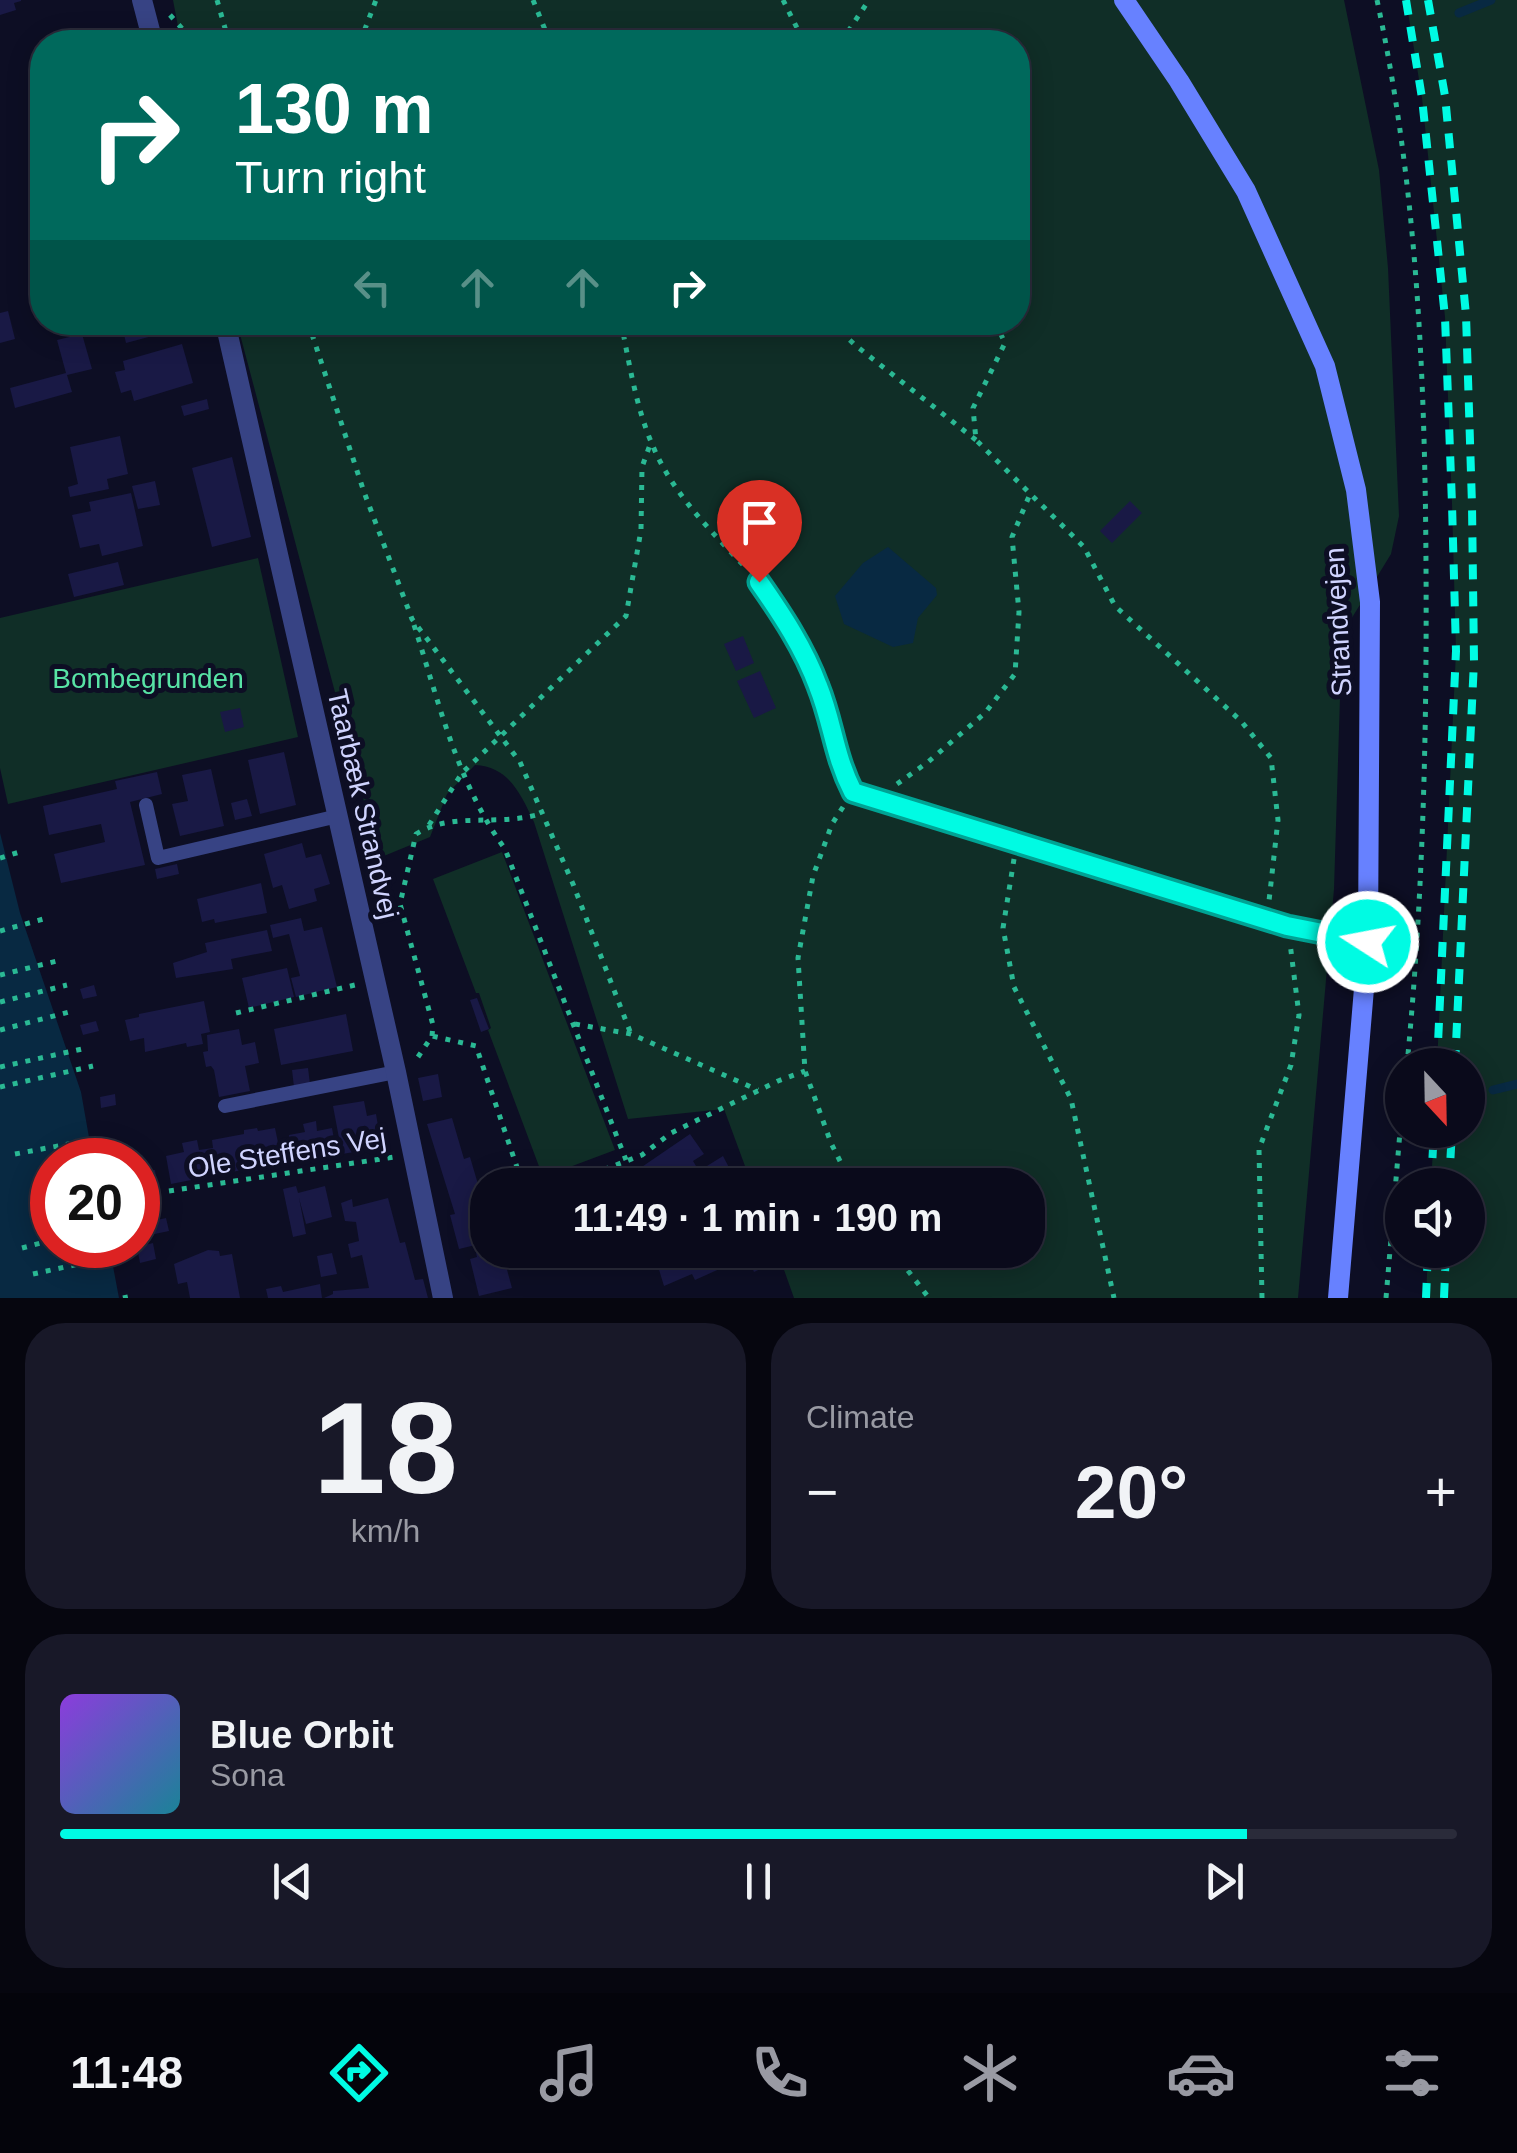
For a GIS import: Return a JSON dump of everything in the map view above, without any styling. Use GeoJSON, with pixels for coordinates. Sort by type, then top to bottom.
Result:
{"type":"FeatureCollection","features":[{"type":"Feature","properties":{"kind":"main road","name":"Strandvejen"},"geometry":{"type":"LineString","coordinates":[[1124,0],[1246,191],[1325,366],[1356,490],[1370,602],[1368,942],[1338,1298]]}},
{"type":"Feature","properties":{"kind":"street"},"geometry":{"type":"LineString","coordinates":[[142,0],[151,30]]}},
{"type":"Feature","properties":{"kind":"street","name":"Taarbæk Strandvej"},"geometry":{"type":"LineString","coordinates":[[227,335],[396,1072],[442,1298]]}},
{"type":"Feature","properties":{"kind":"lane"},"geometry":{"type":"LineString","coordinates":[[759,582],[791,629],[818,686],[838,762],[853,792],[1287,926],[1368,942]]}},
{"type":"Feature","properties":{"kind":"lane"},"geometry":{"type":"LineString","coordinates":[[146,805],[158,858],[338,816]]}},
{"type":"Feature","properties":{"kind":"lane"},"geometry":{"type":"LineString","coordinates":[[225,1106],[396,1072]]}},
{"type":"Feature","properties":{"kind":"path"},"geometry":{"type":"LineString","coordinates":[[217,0],[226,30]]}},
{"type":"Feature","properties":{"kind":"path"},"geometry":{"type":"LineString","coordinates":[[365,30],[376,0]]}},
{"type":"Feature","properties":{"kind":"path"},"geometry":{"type":"LineString","coordinates":[[533,0],[545,30]]}},
{"type":"Feature","properties":{"kind":"path"},"geometry":{"type":"LineString","coordinates":[[783,0],[798,30]]}},
{"type":"Feature","properties":{"kind":"path"},"geometry":{"type":"LineString","coordinates":[[849,30],[870,0]]}},
{"type":"Feature","properties":{"kind":"path"},"geometry":{"type":"LineString","coordinates":[[1378,0],[1399,120],[1416,262],[1425,440],[1426,709],[1409,1048]]}},
{"type":"Feature","properties":{"kind":"path"},"geometry":{"type":"LineString","coordinates":[[312,335],[462,773],[486,822],[505,849],[626,1160]]}},
{"type":"Feature","properties":{"kind":"path"},"geometry":{"type":"LineString","coordinates":[[623,335],[651,442],[672,482],[759,582]]}},
{"type":"Feature","properties":{"kind":"path"},"geometry":{"type":"LineString","coordinates":[[844,335],[976,440],[1084,547],[1116,606],[1241,720],[1271,758],[1278,820],[1267,919]]}},
{"type":"Feature","properties":{"kind":"path"},"geometry":{"type":"LineString","coordinates":[[976,440],[972,408],[1004,343],[1001,335]]}},
{"type":"Feature","properties":{"kind":"path"},"geometry":{"type":"LineString","coordinates":[[430,826],[462,773],[626,616],[641,530],[642,467],[651,442]]}},
{"type":"Feature","properties":{"kind":"path"},"geometry":{"type":"LineString","coordinates":[[878,799],[985,713],[1015,674],[1020,612],[1012,537],[1030,494]]}},
{"type":"Feature","properties":{"kind":"path"},"geometry":{"type":"LineString","coordinates":[[412,619],[520,762],[631,1034]]}},
{"type":"Feature","properties":{"kind":"path"},"geometry":{"type":"LineString","coordinates":[[844,1168],[805,1072],[798,958],[813,876],[832,824],[853,792]]}},
{"type":"Feature","properties":{"kind":"path"},"geometry":{"type":"LineString","coordinates":[[415,1062],[432,1036],[433,1024],[400,904],[416,834],[451,820],[519,820],[541,814]]}},
{"type":"Feature","properties":{"kind":"path"},"geometry":{"type":"LineString","coordinates":[[1016,842],[1003,928],[1014,987],[1071,1099],[1114,1298]]}},
{"type":"Feature","properties":{"kind":"path"},"geometry":{"type":"LineString","coordinates":[[0,858],[23,851]]}},
{"type":"Feature","properties":{"kind":"path"},"geometry":{"type":"LineString","coordinates":[[0,931],[47,918]]}},
{"type":"Feature","properties":{"kind":"path"},"geometry":{"type":"LineString","coordinates":[[1262,1298],[1259,1150],[1291,1066],[1299,1015],[1287,926]]}},
{"type":"Feature","properties":{"kind":"path"},"geometry":{"type":"LineString","coordinates":[[0,975],[61,960]]}},
{"type":"Feature","properties":{"kind":"path"},"geometry":{"type":"LineString","coordinates":[[236,1013],[374,981]]}},
{"type":"Feature","properties":{"kind":"path"},"geometry":{"type":"LineString","coordinates":[[0,1002],[67,985]]}},
{"type":"Feature","properties":{"kind":"path"},"geometry":{"type":"LineString","coordinates":[[0,1030],[73,1010]]}},
{"type":"Feature","properties":{"kind":"path"},"geometry":{"type":"LineString","coordinates":[[575,1024],[631,1034],[758,1090]]}},
{"type":"Feature","properties":{"kind":"path"},"geometry":{"type":"LineString","coordinates":[[432,1036],[476,1046],[517,1168]]}},
{"type":"Feature","properties":{"kind":"path"},"geometry":{"type":"LineString","coordinates":[[0,1067],[82,1049]]}},
{"type":"Feature","properties":{"kind":"path"},"geometry":{"type":"LineString","coordinates":[[0,1087],[93,1066]]}},
{"type":"Feature","properties":{"kind":"path"},"geometry":{"type":"LineString","coordinates":[[606,1168],[642,1154],[671,1133],[758,1090],[805,1072]]}},
{"type":"Feature","properties":{"kind":"path"},"geometry":{"type":"LineString","coordinates":[[1386,1298],[1399,1148]]}},
{"type":"Feature","properties":{"kind":"path"},"geometry":{"type":"LineString","coordinates":[[15,1154],[30,1151]]}},
{"type":"Feature","properties":{"kind":"path","name":"Ole Steffens Vej"},"geometry":{"type":"LineString","coordinates":[[169,1191],[412,1154]]}},
{"type":"Feature","properties":{"kind":"path"},"geometry":{"type":"LineString","coordinates":[[22,1248],[30,1246]]}},
{"type":"Feature","properties":{"kind":"path"},"geometry":{"type":"LineString","coordinates":[[32,1274],[60,1268]]}},
{"type":"Feature","properties":{"kind":"path"},"geometry":{"type":"LineString","coordinates":[[906,1268],[929,1298]]}},
{"type":"Feature","properties":{"kind":"path"},"geometry":{"type":"LineString","coordinates":[[123,1298],[132,1296]]}},
{"type":"Feature","properties":{"kind":"green space"},"geometry":{"type":"Polygon","coordinates":[[[173,0],[1344,0],[1379,170],[1388,268],[1399,516],[1391,554],[1342,634],[1334,889],[1298,1298],[794,1298],[783,1268],[1045,1268],[1045,1168],[746,1168],[724,1109],[628,1119],[534,822],[512,783],[497,771],[475,765],[447,794],[430,837],[379,858],[240,335],[1030,335],[1030,30],[179,30],[173,0]]]}},
{"type":"Feature","properties":{"kind":"green space"},"geometry":{"type":"Polygon","coordinates":[[[1406,0],[1517,0],[1517,1298],[1426,1298],[1427,1268],[1485,1268],[1485,1168],[1432,1168],[1433,1148],[1485,1148],[1485,1048],[1438,1048],[1456,651],[1445,317],[1422,98],[1406,0]]]}},
{"type":"Feature","properties":{"kind":"green space","name":"Bombegrunden"},"geometry":{"type":"Polygon","coordinates":[[[258,558],[298,737],[8,804],[0,768],[0,618],[258,558]]]}},
{"type":"Feature","properties":{"kind":"green space"},"geometry":{"type":"Polygon","coordinates":[[[502,852],[615,1150],[567,1168],[540,1168],[488,1030],[491,1028],[479,993],[433,879],[502,852]]]}},
{"type":"Feature","properties":{"kind":"water"},"geometry":{"type":"Polygon","coordinates":[[[888,547],[936,588],[937,595],[918,618],[913,643],[893,647],[844,624],[835,596],[863,563],[888,547]]]}},
{"type":"Feature","properties":{"kind":"water"},"geometry":{"type":"Polygon","coordinates":[[[0,833],[20,913],[81,1092],[89,1138],[30,1138],[30,1268],[113,1268],[119,1298],[0,1298],[0,833]]]}},
{"type":"Feature","properties":{"kind":"building"},"geometry":{"type":"Polygon","coordinates":[[[0,0],[21,1],[14,3],[16,10],[0,15],[0,0]]]}},
{"type":"Feature","properties":{"kind":"building"},"geometry":{"type":"Polygon","coordinates":[[[8,311],[15,339],[0,343],[0,313],[8,311]]]}},
{"type":"Feature","properties":{"kind":"building"},"geometry":{"type":"Polygon","coordinates":[[[82,335],[92,369],[67,375],[72,392],[15,408],[10,388],[66,373],[57,340],[82,335]]]}},
{"type":"Feature","properties":{"kind":"building"},"geometry":{"type":"Polygon","coordinates":[[[124,335],[156,335],[126,343],[124,335]]]}},
{"type":"Feature","properties":{"kind":"building"},"geometry":{"type":"Polygon","coordinates":[[[182,344],[193,383],[134,401],[131,390],[121,393],[115,372],[125,370],[123,361],[182,344]]]}},
{"type":"Feature","properties":{"kind":"building"},"geometry":{"type":"Polygon","coordinates":[[[207,399],[209,409],[184,416],[181,406],[207,399]]]}},
{"type":"Feature","properties":{"kind":"building"},"geometry":{"type":"Polygon","coordinates":[[[120,436],[128,474],[107,479],[109,489],[70,497],[68,487],[78,484],[70,447],[120,436]]]}},
{"type":"Feature","properties":{"kind":"building"},"geometry":{"type":"Polygon","coordinates":[[[232,457],[251,537],[212,547],[192,468],[232,457]]]}},
{"type":"Feature","properties":{"kind":"building"},"geometry":{"type":"Polygon","coordinates":[[[155,481],[160,505],[138,509],[132,486],[155,481]]]}},
{"type":"Feature","properties":{"kind":"building"},"geometry":{"type":"Polygon","coordinates":[[[131,493],[143,546],[102,556],[99,544],[80,548],[72,515],[91,511],[89,502],[131,493]]]}},
{"type":"Feature","properties":{"kind":"building"},"geometry":{"type":"Polygon","coordinates":[[[1130,501],[1142,513],[1112,543],[1100,531],[1130,501]]]}},
{"type":"Feature","properties":{"kind":"building"},"geometry":{"type":"Polygon","coordinates":[[[118,562],[124,585],[74,597],[68,574],[118,562]]]}},
{"type":"Feature","properties":{"kind":"building"},"geometry":{"type":"Polygon","coordinates":[[[743,636],[754,663],[736,671],[724,644],[743,636]]]}},
{"type":"Feature","properties":{"kind":"building"},"geometry":{"type":"Polygon","coordinates":[[[760,671],[776,708],[754,718],[737,681],[760,671]]]}},
{"type":"Feature","properties":{"kind":"building"},"geometry":{"type":"Polygon","coordinates":[[[240,708],[244,727],[225,732],[220,712],[240,708]]]}},
{"type":"Feature","properties":{"kind":"building"},"geometry":{"type":"Polygon","coordinates":[[[284,752],[296,805],[260,814],[248,760],[284,752]]]}},
{"type":"Feature","properties":{"kind":"building"},"geometry":{"type":"Polygon","coordinates":[[[211,769],[224,826],[180,836],[172,804],[188,801],[182,775],[211,769]]]}},
{"type":"Feature","properties":{"kind":"building"},"geometry":{"type":"Polygon","coordinates":[[[157,772],[162,794],[130,802],[145,865],[61,883],[54,854],[105,842],[101,824],[49,835],[43,806],[117,789],[115,781],[157,772]]]}},
{"type":"Feature","properties":{"kind":"building"},"geometry":{"type":"Polygon","coordinates":[[[247,799],[252,816],[235,820],[231,803],[247,799]]]}},
{"type":"Feature","properties":{"kind":"building"},"geometry":{"type":"Polygon","coordinates":[[[302,843],[306,858],[321,854],[330,884],[314,889],[317,901],[289,909],[282,885],[273,888],[264,854],[302,843]]]}},
{"type":"Feature","properties":{"kind":"building"},"geometry":{"type":"Polygon","coordinates":[[[177,864],[179,874],[157,879],[155,869],[177,864]]]}},
{"type":"Feature","properties":{"kind":"building"},"geometry":{"type":"Polygon","coordinates":[[[261,883],[267,913],[202,922],[197,899],[261,883]]]}},
{"type":"Feature","properties":{"kind":"building"},"geometry":{"type":"Polygon","coordinates":[[[301,918],[304,931],[322,927],[337,987],[296,997],[291,978],[300,976],[289,934],[273,938],[270,925],[301,918]]]}},
{"type":"Feature","properties":{"kind":"building"},"geometry":{"type":"Polygon","coordinates":[[[267,930],[272,951],[231,959],[233,969],[176,978],[173,963],[207,952],[205,943],[267,930]]]}},
{"type":"Feature","properties":{"kind":"building"},"geometry":{"type":"Polygon","coordinates":[[[287,968],[294,997],[249,1008],[242,978],[287,968]]]}},
{"type":"Feature","properties":{"kind":"building"},"geometry":{"type":"Polygon","coordinates":[[[94,985],[97,996],[83,999],[80,989],[94,985]]]}},
{"type":"Feature","properties":{"kind":"building"},"geometry":{"type":"Polygon","coordinates":[[[477,998],[489,1029],[481,1032],[470,1000],[477,998]]]}},
{"type":"Feature","properties":{"kind":"building"},"geometry":{"type":"Polygon","coordinates":[[[204,1001],[210,1032],[201,1034],[203,1044],[187,1047],[186,1043],[145,1052],[144,1038],[130,1041],[125,1020],[204,1001]]]}},
{"type":"Feature","properties":{"kind":"building"},"geometry":{"type":"Polygon","coordinates":[[[346,1014],[353,1051],[281,1065],[274,1029],[346,1014]]]}},
{"type":"Feature","properties":{"kind":"building"},"geometry":{"type":"Polygon","coordinates":[[[96,1021],[99,1031],[83,1035],[80,1025],[96,1021]]]}},
{"type":"Feature","properties":{"kind":"building"},"geometry":{"type":"Polygon","coordinates":[[[239,1029],[242,1045],[255,1042],[259,1063],[245,1066],[250,1091],[219,1097],[214,1070],[206,1067],[203,1052],[208,1051],[207,1035],[239,1029]]]}},
{"type":"Feature","properties":{"kind":"building"},"geometry":{"type":"Polygon","coordinates":[[[308,1068],[310,1084],[294,1087],[292,1070],[308,1068]]]}},
{"type":"Feature","properties":{"kind":"building"},"geometry":{"type":"Polygon","coordinates":[[[438,1074],[442,1097],[423,1101],[418,1078],[438,1074]]]}},
{"type":"Feature","properties":{"kind":"building"},"geometry":{"type":"Polygon","coordinates":[[[115,1094],[116,1105],[101,1108],[100,1097],[115,1094]]]}},
{"type":"Feature","properties":{"kind":"building"},"geometry":{"type":"Polygon","coordinates":[[[364,1101],[367,1116],[376,1114],[379,1132],[370,1133],[373,1149],[342,1154],[333,1106],[364,1101]]]}},
{"type":"Feature","properties":{"kind":"building"},"geometry":{"type":"Polygon","coordinates":[[[452,1118],[464,1159],[470,1157],[473,1168],[470,1168],[470,1246],[459,1249],[450,1215],[455,1214],[427,1124],[452,1118]]]}},
{"type":"Feature","properties":{"kind":"building"},"geometry":{"type":"Polygon","coordinates":[[[316,1121],[317,1131],[332,1128],[337,1156],[294,1164],[289,1135],[305,1132],[303,1124],[316,1121]]]}},
{"type":"Feature","properties":{"kind":"building"},"geometry":{"type":"Polygon","coordinates":[[[257,1128],[275,1128],[282,1162],[171,1184],[166,1156],[184,1152],[182,1143],[197,1140],[199,1150],[213,1148],[212,1140],[257,1128]]]}},
{"type":"Feature","properties":{"kind":"building"},"geometry":{"type":"Polygon","coordinates":[[[690,1134],[704,1154],[693,1161],[697,1168],[640,1168],[690,1134]]]}},
{"type":"Feature","properties":{"kind":"building"},"geometry":{"type":"Polygon","coordinates":[[[723,1156],[729,1168],[704,1168],[723,1156]]]}},
{"type":"Feature","properties":{"kind":"building"},"geometry":{"type":"Polygon","coordinates":[[[296,1186],[298,1193],[325,1186],[332,1217],[306,1224],[299,1198],[306,1234],[293,1237],[283,1189],[296,1186]]]}},
{"type":"Feature","properties":{"kind":"building"},"geometry":{"type":"Polygon","coordinates":[[[388,1198],[400,1243],[405,1242],[415,1280],[423,1279],[428,1298],[324,1298],[333,1291],[369,1288],[362,1255],[351,1258],[348,1244],[359,1241],[356,1222],[345,1221],[341,1203],[352,1199],[353,1207],[388,1198]]]}},
{"type":"Feature","properties":{"kind":"building"},"geometry":{"type":"Polygon","coordinates":[[[166,1218],[169,1231],[160,1233],[160,1219],[166,1218]]]}},
{"type":"Feature","properties":{"kind":"building"},"geometry":{"type":"Polygon","coordinates":[[[208,1250],[219,1251],[220,1256],[232,1254],[240,1298],[190,1298],[187,1282],[178,1284],[174,1264],[208,1250]]]}},
{"type":"Feature","properties":{"kind":"building"},"geometry":{"type":"Polygon","coordinates":[[[332,1253],[337,1274],[321,1277],[317,1256],[332,1253]]]}},
{"type":"Feature","properties":{"kind":"building"},"geometry":{"type":"Polygon","coordinates":[[[472,1268],[507,1268],[512,1288],[479,1296],[472,1268]]]}},
{"type":"Feature","properties":{"kind":"building"},"geometry":{"type":"Polygon","coordinates":[[[658,1268],[722,1268],[695,1280],[692,1274],[664,1286],[658,1268]]]}},
{"type":"Feature","properties":{"kind":"building"},"geometry":{"type":"Polygon","coordinates":[[[320,1284],[322,1298],[268,1298],[266,1289],[281,1286],[283,1292],[320,1284]]]}},
{"type":"Feature","properties":{"kind":"waterway"},"geometry":{"type":"LineString","coordinates":[[1459,13],[1491,0]]}},
{"type":"Feature","properties":{"kind":"waterway"},"geometry":{"type":"LineString","coordinates":[[1493,1090],[1517,1084]]}},
{"type":"Feature","properties":{"kind":"railway"},"geometry":{"type":"LineString","coordinates":[[1406,0],[1422,98],[1445,317],[1452,504],[1456,651],[1438,1048]]}},
{"type":"Feature","properties":{"kind":"railway"},"geometry":{"type":"LineString","coordinates":[[1428,0],[1445,96],[1466,315],[1472,505],[1474,661],[1456,1048]]}},
{"type":"Feature","properties":{"kind":"railway"},"geometry":{"type":"LineString","coordinates":[[1432,1168],[1433,1148]]}},
{"type":"Feature","properties":{"kind":"railway"},"geometry":{"type":"LineString","coordinates":[[1450,1168],[1451,1148]]}},
{"type":"Feature","properties":{"kind":"railway"},"geometry":{"type":"LineString","coordinates":[[1426,1298],[1427,1268]]}},
{"type":"Feature","properties":{"kind":"railway"},"geometry":{"type":"LineString","coordinates":[[1444,1298],[1445,1268]]}},
{"type":"Feature","properties":{"kind":"route"},"geometry":{"type":"LineString","coordinates":[[759,582],[791,629],[818,686],[838,762],[853,792],[1287,926],[1368,942]]}}]}
